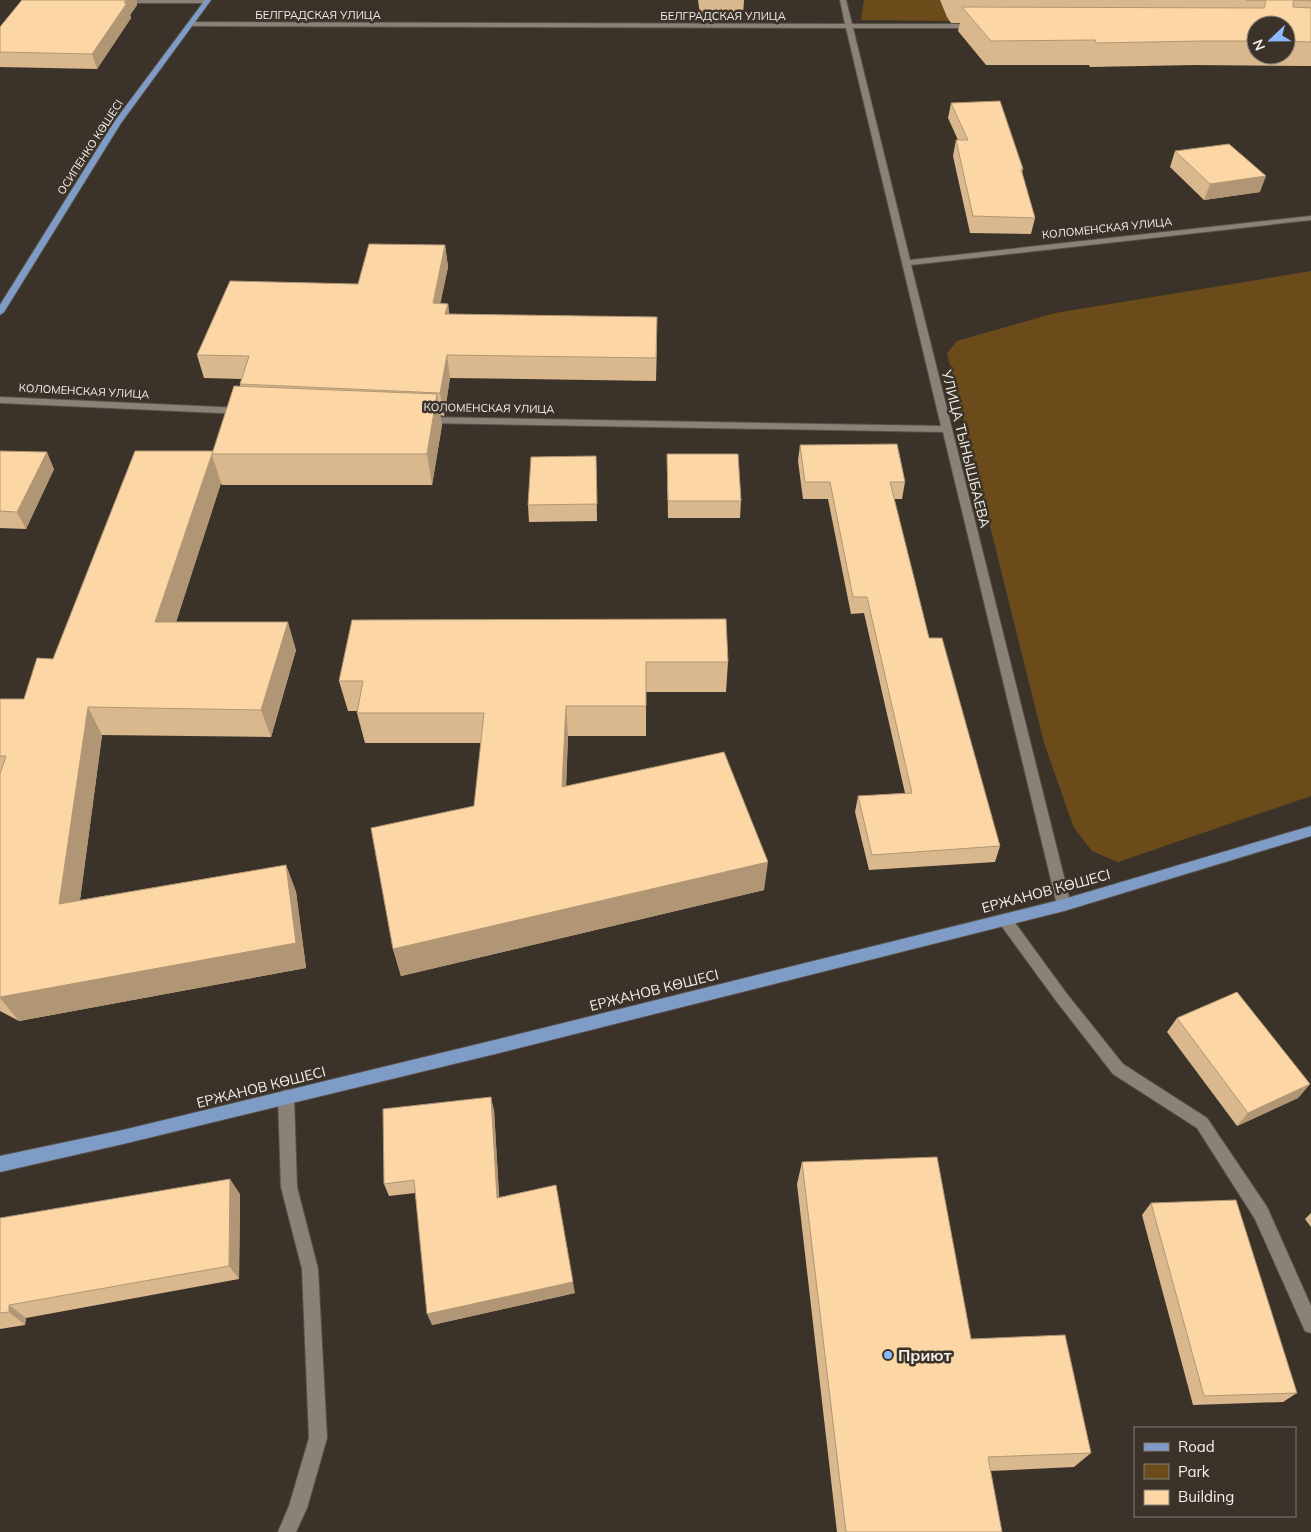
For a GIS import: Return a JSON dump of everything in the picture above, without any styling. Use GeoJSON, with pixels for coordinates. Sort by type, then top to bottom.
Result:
{"type":"FeatureCollection","features":[{"type":"Feature","properties":{"kind":"main road","name":"ОСИПЕНКО КӨШЕСІ"},"geometry":{"type":"LineString","coordinates":[[0,312],[118,122],[208,1]]}},
{"type":"Feature","properties":{"kind":"main road","name":"ЕРЖАНОВ КӨШЕСІ"},"geometry":{"type":"LineString","coordinates":[[0,1164],[286,1097],[1005,920],[1064,905],[1311,831]]}},
{"type":"Feature","properties":{"kind":"street","name":"УЛИЦА ТЫНЫШБАЕВА"},"geometry":{"type":"LineString","coordinates":[[844,0],[906,263],[1064,905]]}},
{"type":"Feature","properties":{"kind":"street"},"geometry":{"type":"LineString","coordinates":[[109,1],[208,1]]}},
{"type":"Feature","properties":{"kind":"street","name":"БЕЛГРАДСКАЯ УЛИЦА"},"geometry":{"type":"LineString","coordinates":[[191,24],[266,26],[980,26]]}},
{"type":"Feature","properties":{"kind":"street","name":"КОЛОМЕНСКАЯ УЛИЦА"},"geometry":{"type":"LineString","coordinates":[[906,263],[1311,218]]}},
{"type":"Feature","properties":{"kind":"street","name":"КОЛОМЕНСКАЯ УЛИЦА"},"geometry":{"type":"LineString","coordinates":[[0,400],[256,412]]}},
{"type":"Feature","properties":{"kind":"street","name":"КОЛОМЕНСКАЯ УЛИЦА"},"geometry":{"type":"LineString","coordinates":[[411,419],[947,430]]}},
{"type":"Feature","properties":{"kind":"street"},"geometry":{"type":"LineString","coordinates":[[1005,920],[1062,998],[1118,1069],[1202,1123],[1261,1213],[1311,1325]]}},
{"type":"Feature","properties":{"kind":"street"},"geometry":{"type":"LineString","coordinates":[[286,1097],[288,1187],[310,1269],[318,1438],[298,1508],[287,1532]]}},
{"type":"Feature","properties":{"kind":"green space"},"geometry":{"type":"Polygon","coordinates":[[[864,0],[1311,0],[1311,25],[1296,25],[1296,15],[1246,15],[1246,24],[861,20],[864,0]]]}},
{"type":"Feature","properties":{"kind":"green space"},"geometry":{"type":"Polygon","coordinates":[[[1311,271],[1311,796],[1118,862],[1092,851],[1074,828],[1044,743],[947,353],[957,341],[1055,313],[1311,271]]]}},
{"type":"Feature","properties":{"kind":"building"},"geometry":{"type":"Polygon","coordinates":[[[22,0],[126,0],[124,3],[127,3],[92,54],[0,52],[0,27],[22,0]]]}},
{"type":"Feature","properties":{"kind":"building"},"geometry":{"type":"Polygon","coordinates":[[[1264,0],[1294,0],[1293,7],[1311,8],[1311,42],[1296,41],[1296,15],[1246,15],[1246,41],[1096,43],[1095,40],[991,41],[962,7],[1264,8],[1266,2],[1264,0]]]}},
{"type":"Feature","properties":{"kind":"building"},"geometry":{"type":"Polygon","coordinates":[[[1000,101],[1023,169],[1021,169],[1035,218],[973,216],[956,140],[968,140],[951,103],[1000,101]]]}},
{"type":"Feature","properties":{"kind":"building"},"geometry":{"type":"Polygon","coordinates":[[[1229,144],[1266,176],[1210,184],[1175,151],[1229,144]]]}},
{"type":"Feature","properties":{"kind":"building"},"geometry":{"type":"Polygon","coordinates":[[[369,244],[445,245],[433,303],[448,304],[445,314],[657,317],[656,358],[447,355],[440,393],[240,384],[249,356],[197,355],[230,281],[358,284],[369,244]]]}},
{"type":"Feature","properties":{"kind":"building"},"geometry":{"type":"Polygon","coordinates":[[[234,386],[437,394],[427,454],[212,454],[234,386]]]}},
{"type":"Feature","properties":{"kind":"building"},"geometry":{"type":"Polygon","coordinates":[[[897,444],[905,482],[890,482],[929,638],[942,638],[1000,846],[872,855],[858,796],[912,793],[867,597],[853,597],[830,482],[805,482],[800,445],[897,444]]]}},
{"type":"Feature","properties":{"kind":"building"},"geometry":{"type":"Polygon","coordinates":[[[0,451],[47,452],[17,512],[0,511],[0,451]]]}},
{"type":"Feature","properties":{"kind":"building"},"geometry":{"type":"Polygon","coordinates":[[[135,451],[213,451],[155,622],[288,622],[261,710],[88,707],[59,904],[286,865],[296,943],[0,997],[0,774],[6,756],[0,756],[0,699],[24,699],[37,658],[53,659],[135,451]]]}},
{"type":"Feature","properties":{"kind":"building"},"geometry":{"type":"Polygon","coordinates":[[[667,454],[738,454],[741,501],[668,501],[667,454]]]}},
{"type":"Feature","properties":{"kind":"building"},"geometry":{"type":"Polygon","coordinates":[[[596,456],[597,504],[528,505],[531,457],[596,456]]]}},
{"type":"Feature","properties":{"kind":"building"},"geometry":{"type":"Polygon","coordinates":[[[726,619],[728,662],[646,662],[646,706],[566,706],[562,787],[724,752],[768,862],[393,949],[371,828],[474,806],[484,713],[357,713],[363,681],[339,681],[352,620],[726,619]]]}},
{"type":"Feature","properties":{"kind":"building"},"geometry":{"type":"Polygon","coordinates":[[[1237,992],[1310,1084],[1248,1113],[1177,1018],[1237,992]]]}},
{"type":"Feature","properties":{"kind":"building"},"geometry":{"type":"Polygon","coordinates":[[[491,1097],[497,1198],[556,1185],[573,1282],[427,1314],[414,1180],[384,1184],[383,1109],[491,1097]]]}},
{"type":"Feature","properties":{"kind":"building","name":"Приют"},"geometry":{"type":"Polygon","coordinates":[[[937,1157],[971,1339],[1065,1335],[1091,1453],[988,1457],[1002,1532],[846,1532],[802,1162],[937,1157]]]}},
{"type":"Feature","properties":{"kind":"building"},"geometry":{"type":"Polygon","coordinates":[[[230,1179],[229,1266],[9,1305],[9,1312],[0,1313],[0,1218],[230,1179]]]}},
{"type":"Feature","properties":{"kind":"building"},"geometry":{"type":"Polygon","coordinates":[[[1236,1200],[1297,1393],[1204,1396],[1151,1203],[1236,1200]]]}},
{"type":"Feature","properties":{"kind":"place","name":"Приют"},"geometry":{"type":"Point","coordinates":[888,1355]}}]}
